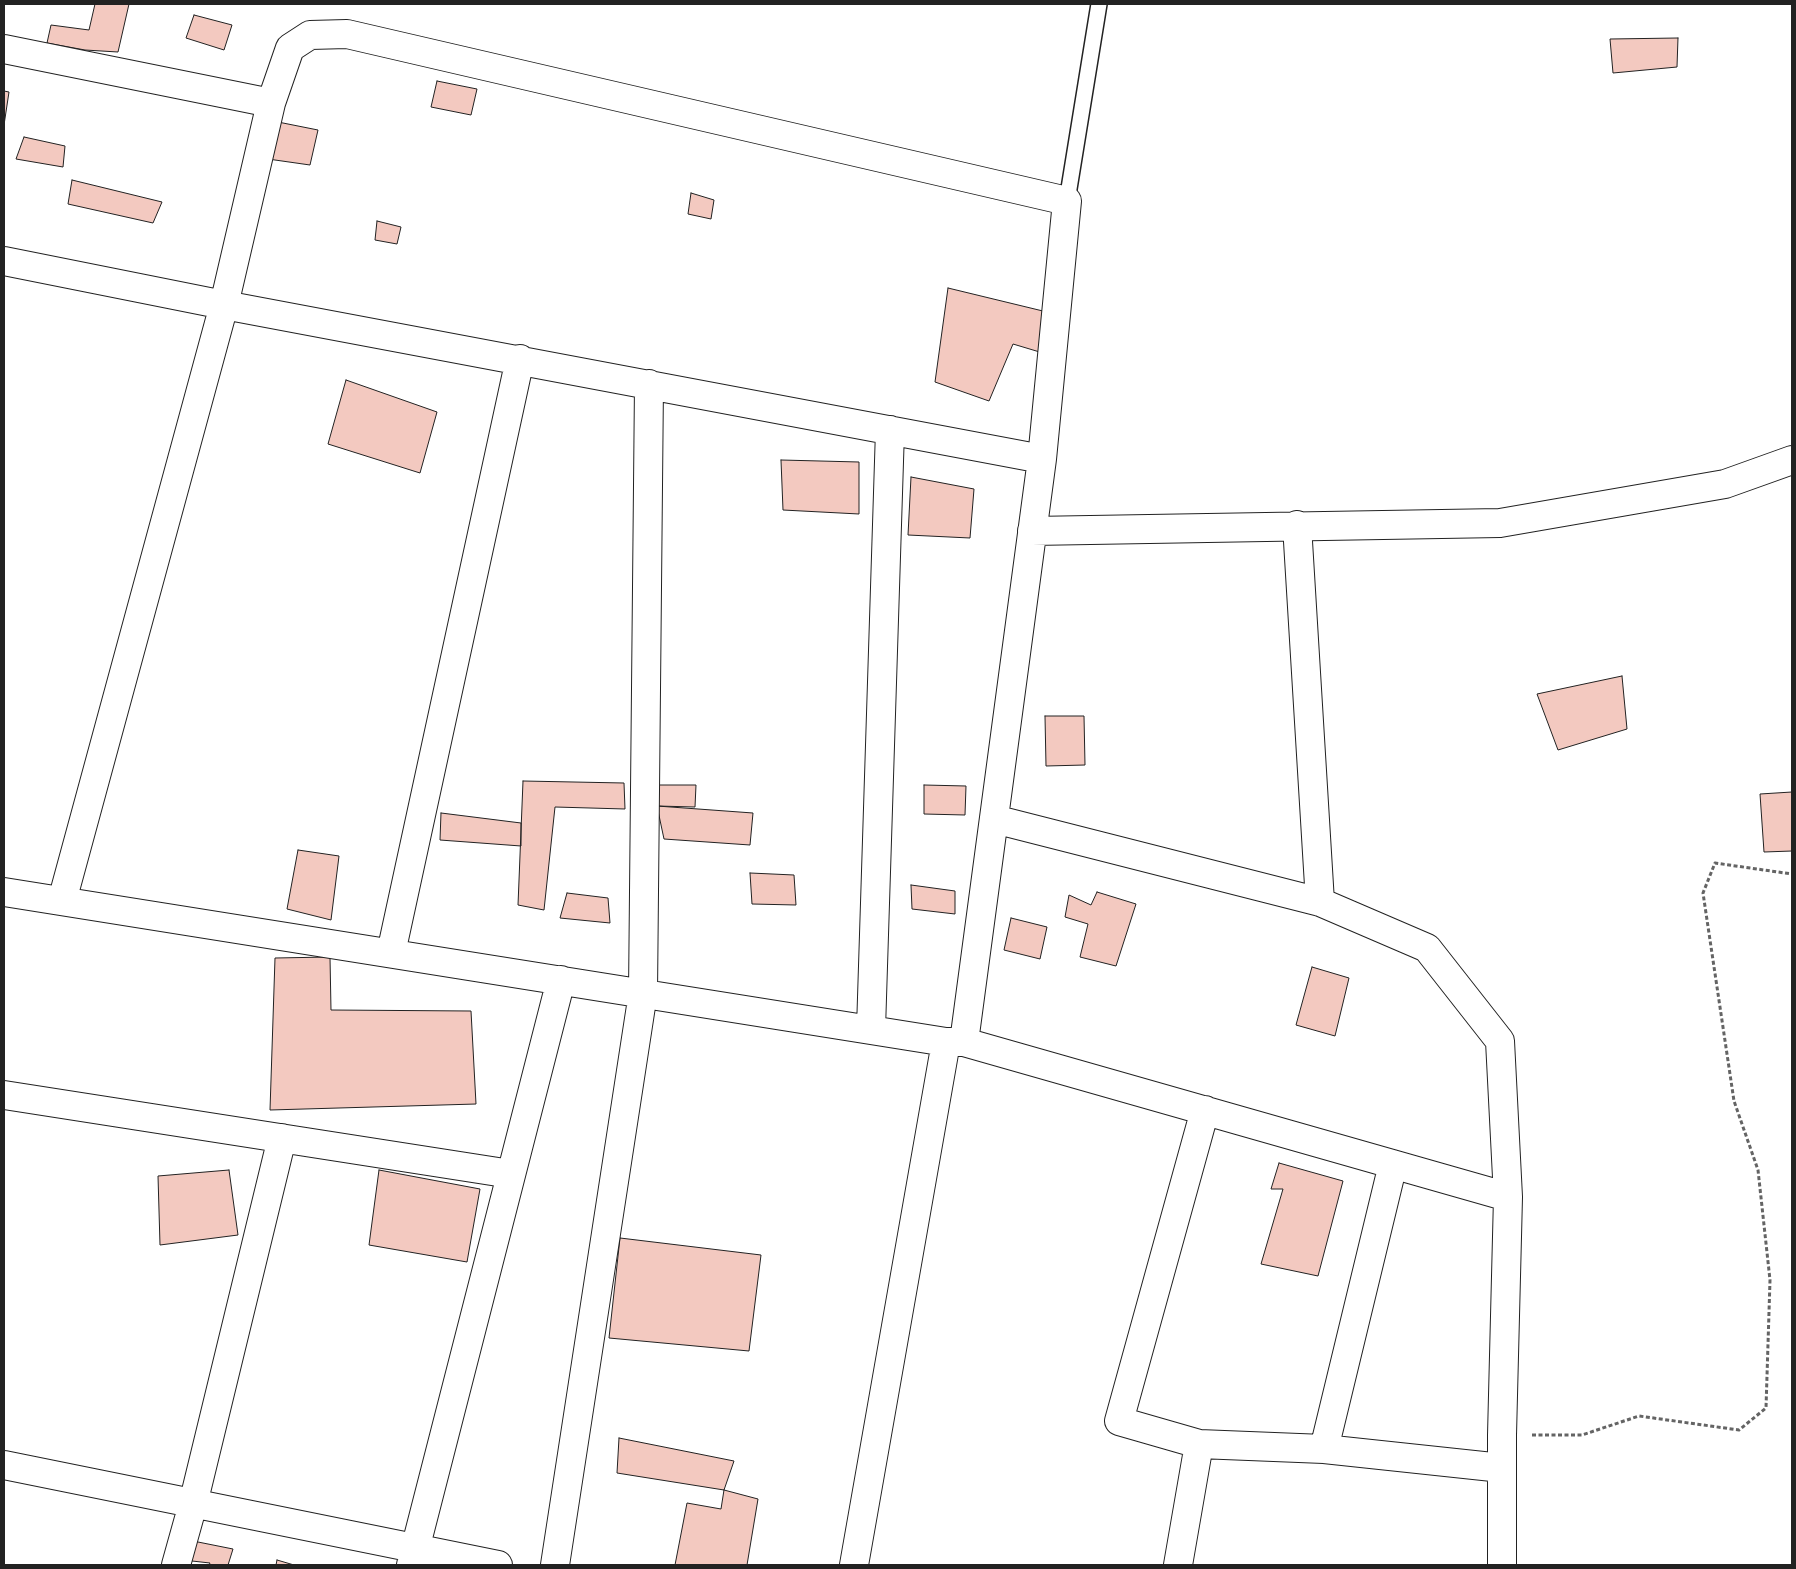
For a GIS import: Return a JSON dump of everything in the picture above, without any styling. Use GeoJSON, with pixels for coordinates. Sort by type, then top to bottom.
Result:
{"type":"FeatureCollection","features":[{"type":"Feature","properties":{"kind":"street"},"geometry":{"type":"LineString","coordinates":[[62,901],[224,305],[271,103],[290,48],[310,35],[347,34],[1067,201],[1042,459],[994,819],[955,1042],[854,1565]]}},
{"type":"Feature","properties":{"kind":"street"},"geometry":{"type":"LineString","coordinates":[[4,49],[271,103]]}},
{"type":"Feature","properties":{"kind":"street"},"geometry":{"type":"LineString","coordinates":[[4,261],[224,305],[520,359],[1042,459]]}},
{"type":"Feature","properties":{"kind":"street"},"geometry":{"type":"LineString","coordinates":[[391,953],[520,359]]}},
{"type":"Feature","properties":{"kind":"street"},"geometry":{"type":"LineString","coordinates":[[555,1565],[643,993],[649,384]]}},
{"type":"Feature","properties":{"kind":"street"},"geometry":{"type":"LineString","coordinates":[[871,1030],[890,430]]}},
{"type":"Feature","properties":{"kind":"street"},"geometry":{"type":"LineString","coordinates":[[1032,530],[1500,523],[1725,484],[1792,460]]}},
{"type":"Feature","properties":{"kind":"street"},"geometry":{"type":"LineString","coordinates":[[1297,525],[1320,902]]}},
{"type":"Feature","properties":{"kind":"street"},"geometry":{"type":"LineString","coordinates":[[994,819],[1320,902],[1428,948],[1500,1042],[1508,1198],[1502,1435],[1502,1565]]}},
{"type":"Feature","properties":{"kind":"street"},"geometry":{"type":"LineString","coordinates":[[4,892],[955,1042],[1205,1110],[1508,1198]]}},
{"type":"Feature","properties":{"kind":"street"},"geometry":{"type":"LineString","coordinates":[[413,1557],[561,980]]}},
{"type":"Feature","properties":{"kind":"street"},"geometry":{"type":"LineString","coordinates":[[4,1095],[511,1174]]}},
{"type":"Feature","properties":{"kind":"street"},"geometry":{"type":"LineString","coordinates":[[1205,1110],[1119,1420],[1199,1444],[1324,1449],[1502,1468]]}},
{"type":"Feature","properties":{"kind":"street"},"geometry":{"type":"LineString","coordinates":[[176,1565],[193,1504],[282,1138]]}},
{"type":"Feature","properties":{"kind":"street"},"geometry":{"type":"LineString","coordinates":[[1324,1449],[1393,1164]]}},
{"type":"Feature","properties":{"kind":"street"},"geometry":{"type":"LineString","coordinates":[[1178,1565],[1199,1444]]}},
{"type":"Feature","properties":{"kind":"street"},"geometry":{"type":"LineString","coordinates":[[4,1465],[193,1504],[413,1557],[498,1565]]}},
{"type":"Feature","properties":{"kind":"lane"},"geometry":{"type":"LineString","coordinates":[[1067,201],[1099,4]]}},
{"type":"Feature","properties":{"kind":"path"},"geometry":{"type":"LineString","coordinates":[[1502,1435],[1582,1435],[1639,1416],[1739,1430],[1766,1408],[1770,1280],[1758,1170],[1734,1101],[1703,893],[1715,863],[1792,874]]}},
{"type":"Feature","properties":{"kind":"building"},"geometry":{"type":"Polygon","coordinates":[[[95,4],[129,4],[118,52],[85,50],[47,43],[51,25],[89,30],[95,4]]]}},
{"type":"Feature","properties":{"kind":"building"},"geometry":{"type":"Polygon","coordinates":[[[194,15],[232,25],[224,50],[186,38],[194,15]]]}},
{"type":"Feature","properties":{"kind":"building"},"geometry":{"type":"Polygon","coordinates":[[[1678,38],[1677,67],[1613,73],[1610,39],[1678,38]]]}},
{"type":"Feature","properties":{"kind":"building"},"geometry":{"type":"Polygon","coordinates":[[[437,81],[477,89],[471,115],[431,107],[437,81]]]}},
{"type":"Feature","properties":{"kind":"building"},"geometry":{"type":"Polygon","coordinates":[[[4,91],[9,92],[4,125],[4,91]]]}},
{"type":"Feature","properties":{"kind":"building"},"geometry":{"type":"Polygon","coordinates":[[[273,121],[318,130],[310,165],[268,159],[273,121]]]}},
{"type":"Feature","properties":{"kind":"building"},"geometry":{"type":"Polygon","coordinates":[[[24,137],[65,146],[63,167],[16,159],[24,137]]]}},
{"type":"Feature","properties":{"kind":"building"},"geometry":{"type":"Polygon","coordinates":[[[72,180],[162,202],[153,223],[68,204],[72,180]]]}},
{"type":"Feature","properties":{"kind":"building"},"geometry":{"type":"Polygon","coordinates":[[[691,193],[714,200],[711,219],[688,214],[691,193]]]}},
{"type":"Feature","properties":{"kind":"building"},"geometry":{"type":"Polygon","coordinates":[[[377,221],[401,227],[397,244],[375,240],[377,221]]]}},
{"type":"Feature","properties":{"kind":"building"},"geometry":{"type":"Polygon","coordinates":[[[948,288],[1047,312],[1043,353],[1013,344],[989,401],[935,382],[948,288]]]}},
{"type":"Feature","properties":{"kind":"building"},"geometry":{"type":"Polygon","coordinates":[[[346,380],[437,412],[420,473],[328,444],[346,380]]]}},
{"type":"Feature","properties":{"kind":"building"},"geometry":{"type":"Polygon","coordinates":[[[781,460],[859,462],[859,514],[783,510],[781,460]]]}},
{"type":"Feature","properties":{"kind":"building"},"geometry":{"type":"Polygon","coordinates":[[[911,477],[974,489],[970,538],[908,535],[911,477]]]}},
{"type":"Feature","properties":{"kind":"building"},"geometry":{"type":"Polygon","coordinates":[[[1622,676],[1627,729],[1558,750],[1537,694],[1622,676]]]}},
{"type":"Feature","properties":{"kind":"building"},"geometry":{"type":"Polygon","coordinates":[[[1045,716],[1084,716],[1085,765],[1046,766],[1045,716]]]}},
{"type":"Feature","properties":{"kind":"building"},"geometry":{"type":"Polygon","coordinates":[[[523,781],[624,783],[625,809],[555,807],[544,910],[518,905],[523,781]]]}},
{"type":"Feature","properties":{"kind":"building"},"geometry":{"type":"Polygon","coordinates":[[[657,785],[696,785],[695,807],[657,806],[657,785]]]}},
{"type":"Feature","properties":{"kind":"building"},"geometry":{"type":"Polygon","coordinates":[[[924,785],[966,786],[965,815],[924,814],[924,785]]]}},
{"type":"Feature","properties":{"kind":"building"},"geometry":{"type":"Polygon","coordinates":[[[1792,792],[1792,851],[1764,852],[1760,794],[1792,792]]]}},
{"type":"Feature","properties":{"kind":"building"},"geometry":{"type":"Polygon","coordinates":[[[657,806],[753,813],[750,845],[664,839],[657,806]]]}},
{"type":"Feature","properties":{"kind":"building"},"geometry":{"type":"Polygon","coordinates":[[[441,813],[521,823],[521,846],[440,840],[441,813]]]}},
{"type":"Feature","properties":{"kind":"building"},"geometry":{"type":"Polygon","coordinates":[[[298,850],[339,856],[331,920],[287,909],[298,850]]]}},
{"type":"Feature","properties":{"kind":"building"},"geometry":{"type":"Polygon","coordinates":[[[750,873],[794,875],[796,905],[752,904],[750,873]]]}},
{"type":"Feature","properties":{"kind":"building"},"geometry":{"type":"Polygon","coordinates":[[[911,885],[955,891],[955,914],[912,909],[911,885]]]}},
{"type":"Feature","properties":{"kind":"building"},"geometry":{"type":"Polygon","coordinates":[[[1097,892],[1136,904],[1116,966],[1080,957],[1088,924],[1065,917],[1069,895],[1091,905],[1097,892]]]}},
{"type":"Feature","properties":{"kind":"building"},"geometry":{"type":"Polygon","coordinates":[[[567,893],[608,898],[610,923],[560,918],[567,893]]]}},
{"type":"Feature","properties":{"kind":"building"},"geometry":{"type":"Polygon","coordinates":[[[1011,918],[1047,927],[1040,959],[1004,950],[1011,918]]]}},
{"type":"Feature","properties":{"kind":"building"},"geometry":{"type":"Polygon","coordinates":[[[330,957],[331,1010],[471,1011],[476,1104],[270,1110],[275,958],[330,957]]]}},
{"type":"Feature","properties":{"kind":"building"},"geometry":{"type":"Polygon","coordinates":[[[1312,967],[1349,978],[1335,1036],[1296,1025],[1312,967]]]}},
{"type":"Feature","properties":{"kind":"building"},"geometry":{"type":"Polygon","coordinates":[[[1279,1163],[1343,1181],[1318,1276],[1261,1264],[1283,1189],[1271,1189],[1279,1163]]]}},
{"type":"Feature","properties":{"kind":"building"},"geometry":{"type":"Polygon","coordinates":[[[229,1170],[238,1235],[160,1245],[158,1176],[229,1170]]]}},
{"type":"Feature","properties":{"kind":"building"},"geometry":{"type":"Polygon","coordinates":[[[379,1170],[480,1189],[467,1262],[369,1245],[379,1170]]]}},
{"type":"Feature","properties":{"kind":"building"},"geometry":{"type":"Polygon","coordinates":[[[620,1238],[761,1255],[749,1351],[609,1338],[620,1238]]]}},
{"type":"Feature","properties":{"kind":"building"},"geometry":{"type":"Polygon","coordinates":[[[619,1438],[734,1461],[724,1490],[617,1473],[619,1438]]]}},
{"type":"Feature","properties":{"kind":"building"},"geometry":{"type":"Polygon","coordinates":[[[724,1490],[758,1499],[747,1565],[675,1565],[687,1503],[721,1509],[724,1490]]]}},
{"type":"Feature","properties":{"kind":"building"},"geometry":{"type":"Polygon","coordinates":[[[188,1540],[233,1549],[228,1565],[209,1565],[210,1563],[183,1560],[188,1540]]]}},
{"type":"Feature","properties":{"kind":"building"},"geometry":{"type":"Polygon","coordinates":[[[277,1560],[294,1565],[276,1565],[277,1560]]]}}]}
